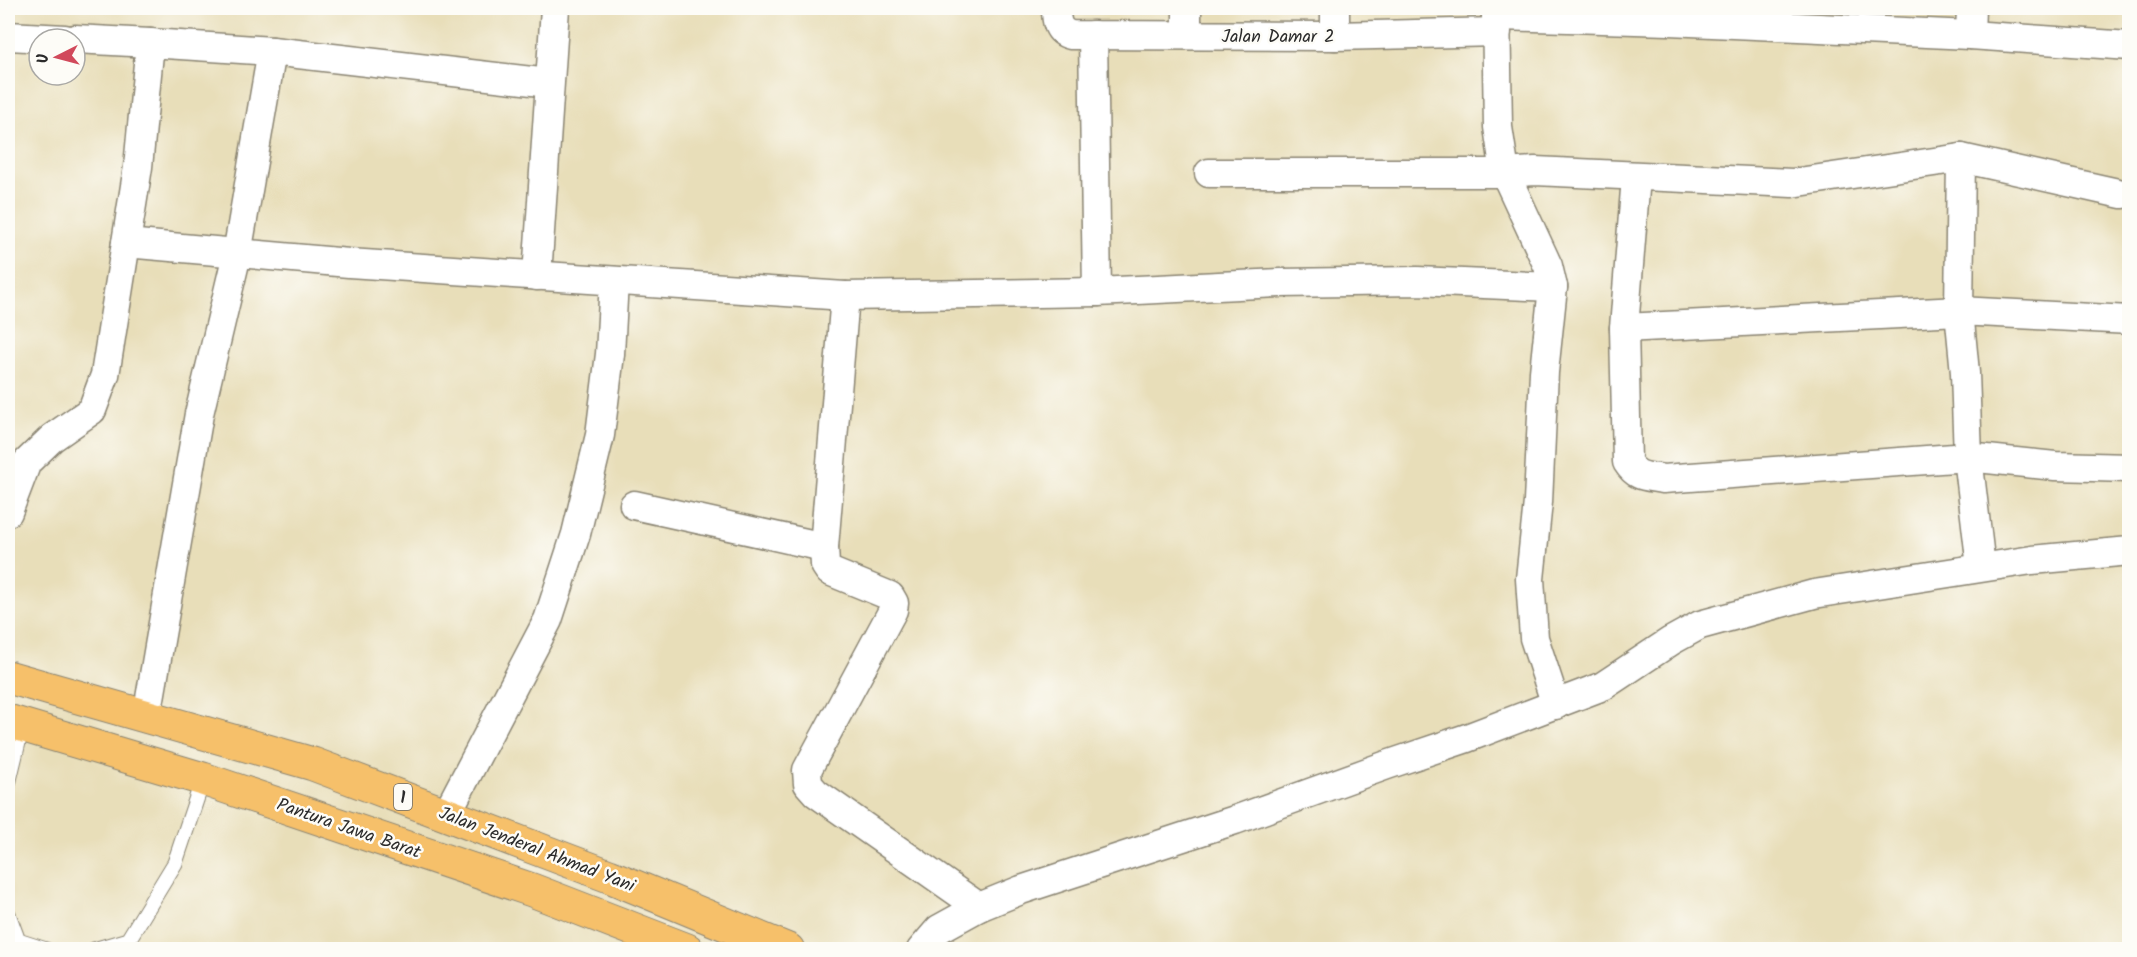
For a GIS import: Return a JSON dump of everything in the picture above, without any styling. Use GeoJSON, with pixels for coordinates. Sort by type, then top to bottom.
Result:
{"type":"FeatureCollection","features":[{"type":"Feature","properties":{"kind":"highway","name":"Jalan Jenderal Ahmad Yani"},"geometry":{"type":"LineString","coordinates":[[20,680],[313,764],[609,876],[788,950]]}},
{"type":"Feature","properties":{"kind":"highway"},"geometry":{"type":"LineString","coordinates":[[15,723],[20,680]]}},
{"type":"Feature","properties":{"kind":"highway","name":"Pantura Jawa Barat"},"geometry":{"type":"LineString","coordinates":[[15,723],[203,779],[532,890],[687,950]]}},
{"type":"Feature","properties":{"kind":"highway"},"geometry":{"type":"LineString","coordinates":[[203,779],[215,735]]}},
{"type":"Feature","properties":{"kind":"street"},"geometry":{"type":"LineString","coordinates":[[537,276],[555,8]]}},
{"type":"Feature","properties":{"kind":"street"},"geometry":{"type":"LineString","coordinates":[[1187,8],[1187,35]]}},
{"type":"Feature","properties":{"kind":"street"},"geometry":{"type":"LineString","coordinates":[[1335,8],[1335,36]]}},
{"type":"Feature","properties":{"kind":"street","name":"Jalan Damar 2"},"geometry":{"type":"LineString","coordinates":[[1059,19],[1065,34],[1335,36],[1496,19],[1669,14],[1971,21],[2130,46]]}},
{"type":"Feature","properties":{"kind":"street"},"geometry":{"type":"LineString","coordinates":[[1496,19],[1498,127],[1505,173],[1548,266],[1553,287],[1544,372],[1538,502],[1530,579],[1534,638],[1556,705]]}},
{"type":"Feature","properties":{"kind":"street"},"geometry":{"type":"LineString","coordinates":[[1093,35],[1097,292]]}},
{"type":"Feature","properties":{"kind":"street"},"geometry":{"type":"LineString","coordinates":[[8,36],[27,37]]}},
{"type":"Feature","properties":{"kind":"street"},"geometry":{"type":"LineString","coordinates":[[87,40],[272,51],[549,83]]}},
{"type":"Feature","properties":{"kind":"street"},"geometry":{"type":"LineString","coordinates":[[8,512],[27,462],[52,438],[92,410],[105,375],[138,167],[150,43]]}},
{"type":"Feature","properties":{"kind":"street"},"geometry":{"type":"LineString","coordinates":[[147,716],[199,414],[237,254],[272,51]]}},
{"type":"Feature","properties":{"kind":"street"},"geometry":{"type":"LineString","coordinates":[[1209,173],[1505,173],[1535,171],[1792,183],[1961,158],[2122,194],[2130,193]]}},
{"type":"Feature","properties":{"kind":"street"},"geometry":{"type":"LineString","coordinates":[[1961,158],[1959,311],[1965,373],[1968,457],[1981,567]]}},
{"type":"Feature","properties":{"kind":"street"},"geometry":{"type":"LineString","coordinates":[[1636,177],[1624,328],[1627,462],[1633,471],[1641,476],[1663,479],[1968,457],[2055,465],[2130,468]]}},
{"type":"Feature","properties":{"kind":"street"},"geometry":{"type":"LineString","coordinates":[[126,243],[237,254],[845,296],[1097,292],[1280,283],[1417,281],[1553,287]]}},
{"type":"Feature","properties":{"kind":"street"},"geometry":{"type":"LineString","coordinates":[[447,813],[548,620],[572,545],[600,435],[610,354],[614,281]]}},
{"type":"Feature","properties":{"kind":"street"},"geometry":{"type":"LineString","coordinates":[[845,296],[825,565],[829,571],[890,596],[894,603],[893,610],[807,770],[808,784],[816,793],[979,907]]}},
{"type":"Feature","properties":{"kind":"street"},"geometry":{"type":"LineString","coordinates":[[1624,328],[1959,311],[2130,321]]}},
{"type":"Feature","properties":{"kind":"street"},"geometry":{"type":"LineString","coordinates":[[634,505],[825,547]]}},
{"type":"Feature","properties":{"kind":"street"},"geometry":{"type":"LineString","coordinates":[[921,950],[939,929],[979,907],[1021,890],[1235,820],[1467,738],[1602,686],[1700,625],[1814,594],[2032,560],[2130,551]]}},
{"type":"Feature","properties":{"kind":"lane"},"geometry":{"type":"LineString","coordinates":[[8,784],[15,723]]}},
{"type":"Feature","properties":{"kind":"lane"},"geometry":{"type":"LineString","coordinates":[[94,950],[128,940],[175,863],[203,779]]}},
{"type":"Feature","properties":{"kind":"lane"},"geometry":{"type":"LineString","coordinates":[[8,914],[18,941],[46,950]]}}]}
